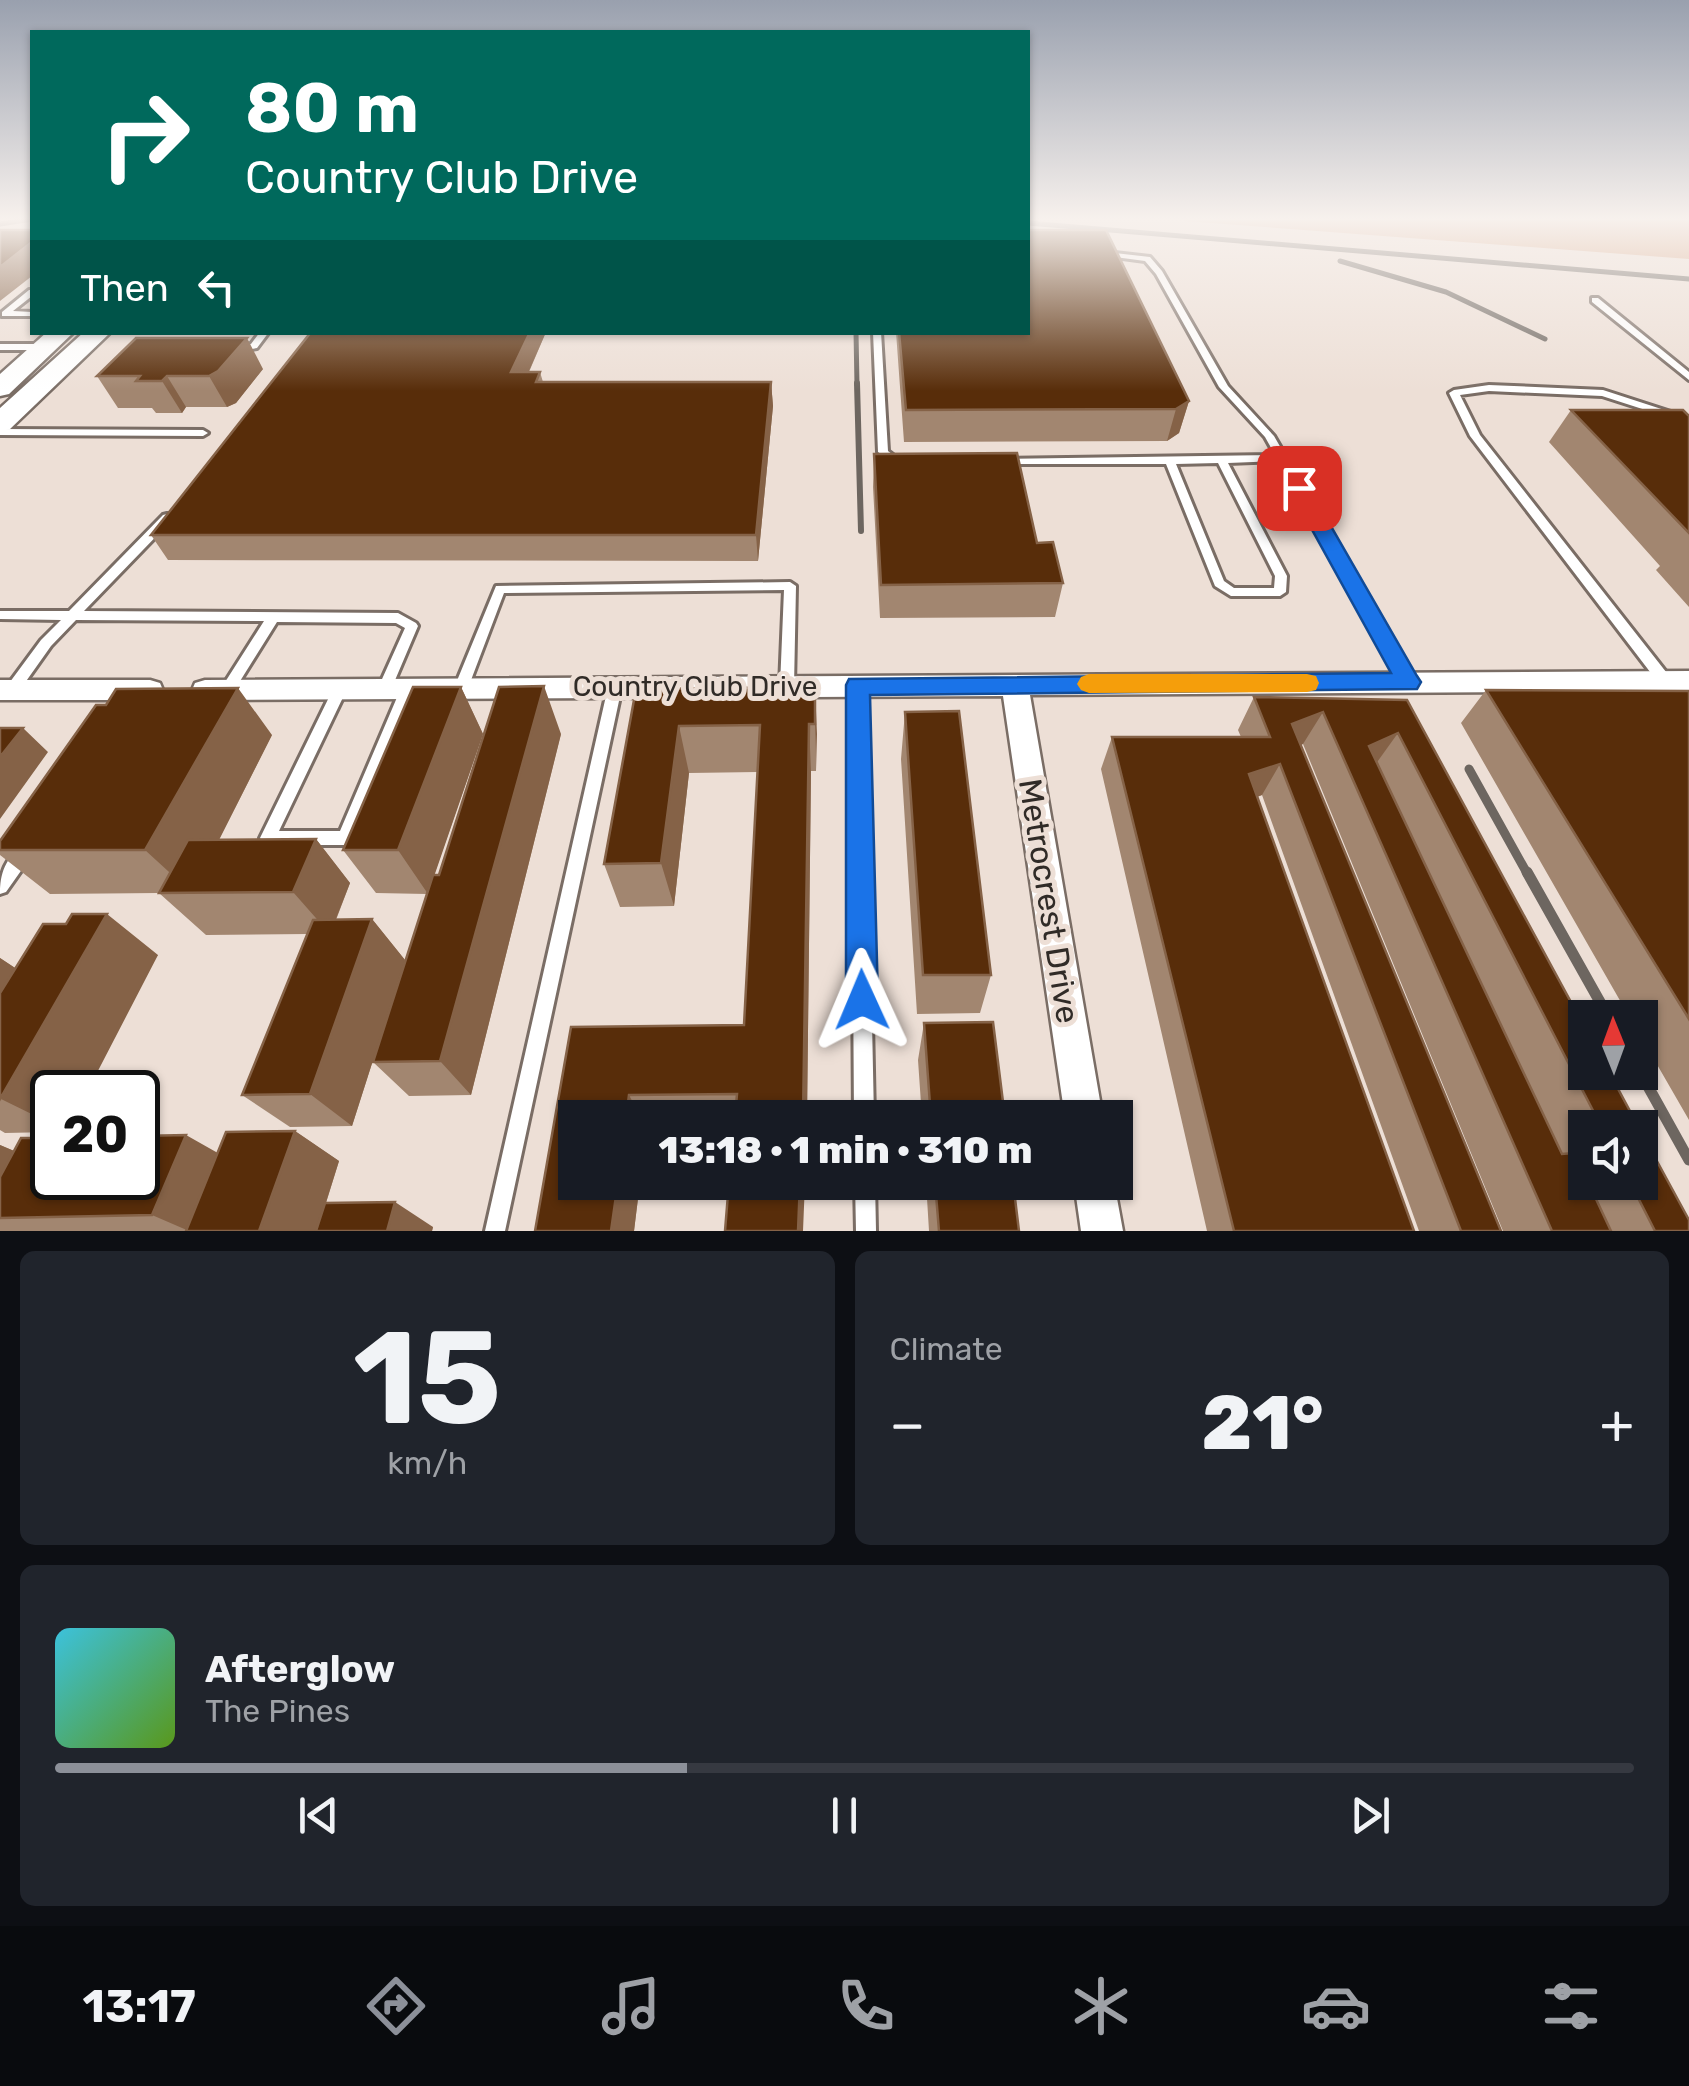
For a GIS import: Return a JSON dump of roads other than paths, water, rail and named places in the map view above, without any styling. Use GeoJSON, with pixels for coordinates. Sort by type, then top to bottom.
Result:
{"type":"FeatureCollection","features":[{"type":"Feature","properties":{"kind":"main road"},"geometry":{"type":"LineString","coordinates":[[0,424],[96,335]]}},
{"type":"Feature","properties":{"kind":"main road"},"geometry":{"type":"LineString","coordinates":[[0,388],[54,340]]}},
{"type":"Feature","properties":{"kind":"street","name":"Country Club Drive"},"geometry":{"type":"LineString","coordinates":[[6,690],[129,698],[227,690],[396,688],[1677,681]]}},
{"type":"Feature","properties":{"kind":"street","name":"Metrocrest Drive"},"geometry":{"type":"LineString","coordinates":[[1015,684],[1081,1100]]}},
{"type":"Feature","properties":{"kind":"street"},"geometry":{"type":"LineString","coordinates":[[1097,1200],[1102,1231]]}},
{"type":"Feature","properties":{"kind":"lane"},"geometry":{"type":"LineString","coordinates":[[1158,276],[1224,386],[1269,436],[1409,682]]}},
{"type":"Feature","properties":{"kind":"lane"},"geometry":{"type":"LineString","coordinates":[[2,314],[30,293]]}},
{"type":"Feature","properties":{"kind":"lane"},"geometry":{"type":"LineString","coordinates":[[1595,300],[1689,377]]}},
{"type":"Feature","properties":{"kind":"lane"},"geometry":{"type":"LineString","coordinates":[[2,314],[30,314]]}},
{"type":"Feature","properties":{"kind":"lane"},"geometry":{"type":"LineString","coordinates":[[227,350],[247,350],[263,335]]}},
{"type":"Feature","properties":{"kind":"lane"},"geometry":{"type":"LineString","coordinates":[[876,335],[883,452],[896,462],[914,462]]}},
{"type":"Feature","properties":{"kind":"lane"},"geometry":{"type":"LineString","coordinates":[[0,347],[54,340]]}},
{"type":"Feature","properties":{"kind":"lane"},"geometry":{"type":"LineString","coordinates":[[1677,681],[1609,610],[1475,436],[1454,393],[1489,388],[1602,393],[1689,421]]}},
{"type":"Feature","properties":{"kind":"lane"},"geometry":{"type":"LineString","coordinates":[[0,432],[203,433]]}},
{"type":"Feature","properties":{"kind":"lane"},"geometry":{"type":"LineString","coordinates":[[992,462],[1282,458]]}},
{"type":"Feature","properties":{"kind":"lane"},"geometry":{"type":"LineString","coordinates":[[1170,461],[1220,583],[1231,592],[1280,592],[1281,576],[1220,460]]}},
{"type":"Feature","properties":{"kind":"lane"},"geometry":{"type":"LineString","coordinates":[[6,690],[177,507]]}},
{"type":"Feature","properties":{"kind":"lane"},"geometry":{"type":"LineString","coordinates":[[461,688],[500,588],[542,587],[790,586],[787,686]]}},
{"type":"Feature","properties":{"kind":"lane"},"geometry":{"type":"LineString","coordinates":[[0,615],[398,618],[412,626],[396,688],[344,838],[268,838],[340,689]]}},
{"type":"Feature","properties":{"kind":"lane"},"geometry":{"type":"LineString","coordinates":[[227,690],[273,617]]}},
{"type":"Feature","properties":{"kind":"lane"},"geometry":{"type":"LineString","coordinates":[[858,685],[864,1100]]}},
{"type":"Feature","properties":{"kind":"lane"},"geometry":{"type":"LineString","coordinates":[[495,1231],[614,687]]}},
{"type":"Feature","properties":{"kind":"lane"},"geometry":{"type":"LineString","coordinates":[[0,887],[34,838]]}},
{"type":"Feature","properties":{"kind":"lane"},"geometry":{"type":"LineString","coordinates":[[865,1200],[866,1231]]}},
{"type":"Feature","properties":{"kind":"railway"},"geometry":{"type":"LineString","coordinates":[[1393,276],[1446,292],[1545,339]]}},
{"type":"Feature","properties":{"kind":"railway"},"geometry":{"type":"LineString","coordinates":[[1659,276],[1689,279]]}},
{"type":"Feature","properties":{"kind":"railway"},"geometry":{"type":"LineString","coordinates":[[856,335],[857,385]]}},
{"type":"Feature","properties":{"kind":"railway"},"geometry":{"type":"LineString","coordinates":[[857,383],[861,531]]}},
{"type":"Feature","properties":{"kind":"railway"},"geometry":{"type":"LineString","coordinates":[[1469,769],[1528,875]]}},
{"type":"Feature","properties":{"kind":"railway"},"geometry":{"type":"LineString","coordinates":[[1527,872],[1599,1000]]}},
{"type":"Feature","properties":{"kind":"railway"},"geometry":{"type":"LineString","coordinates":[[1650,1090],[1689,1160]]}}]}
